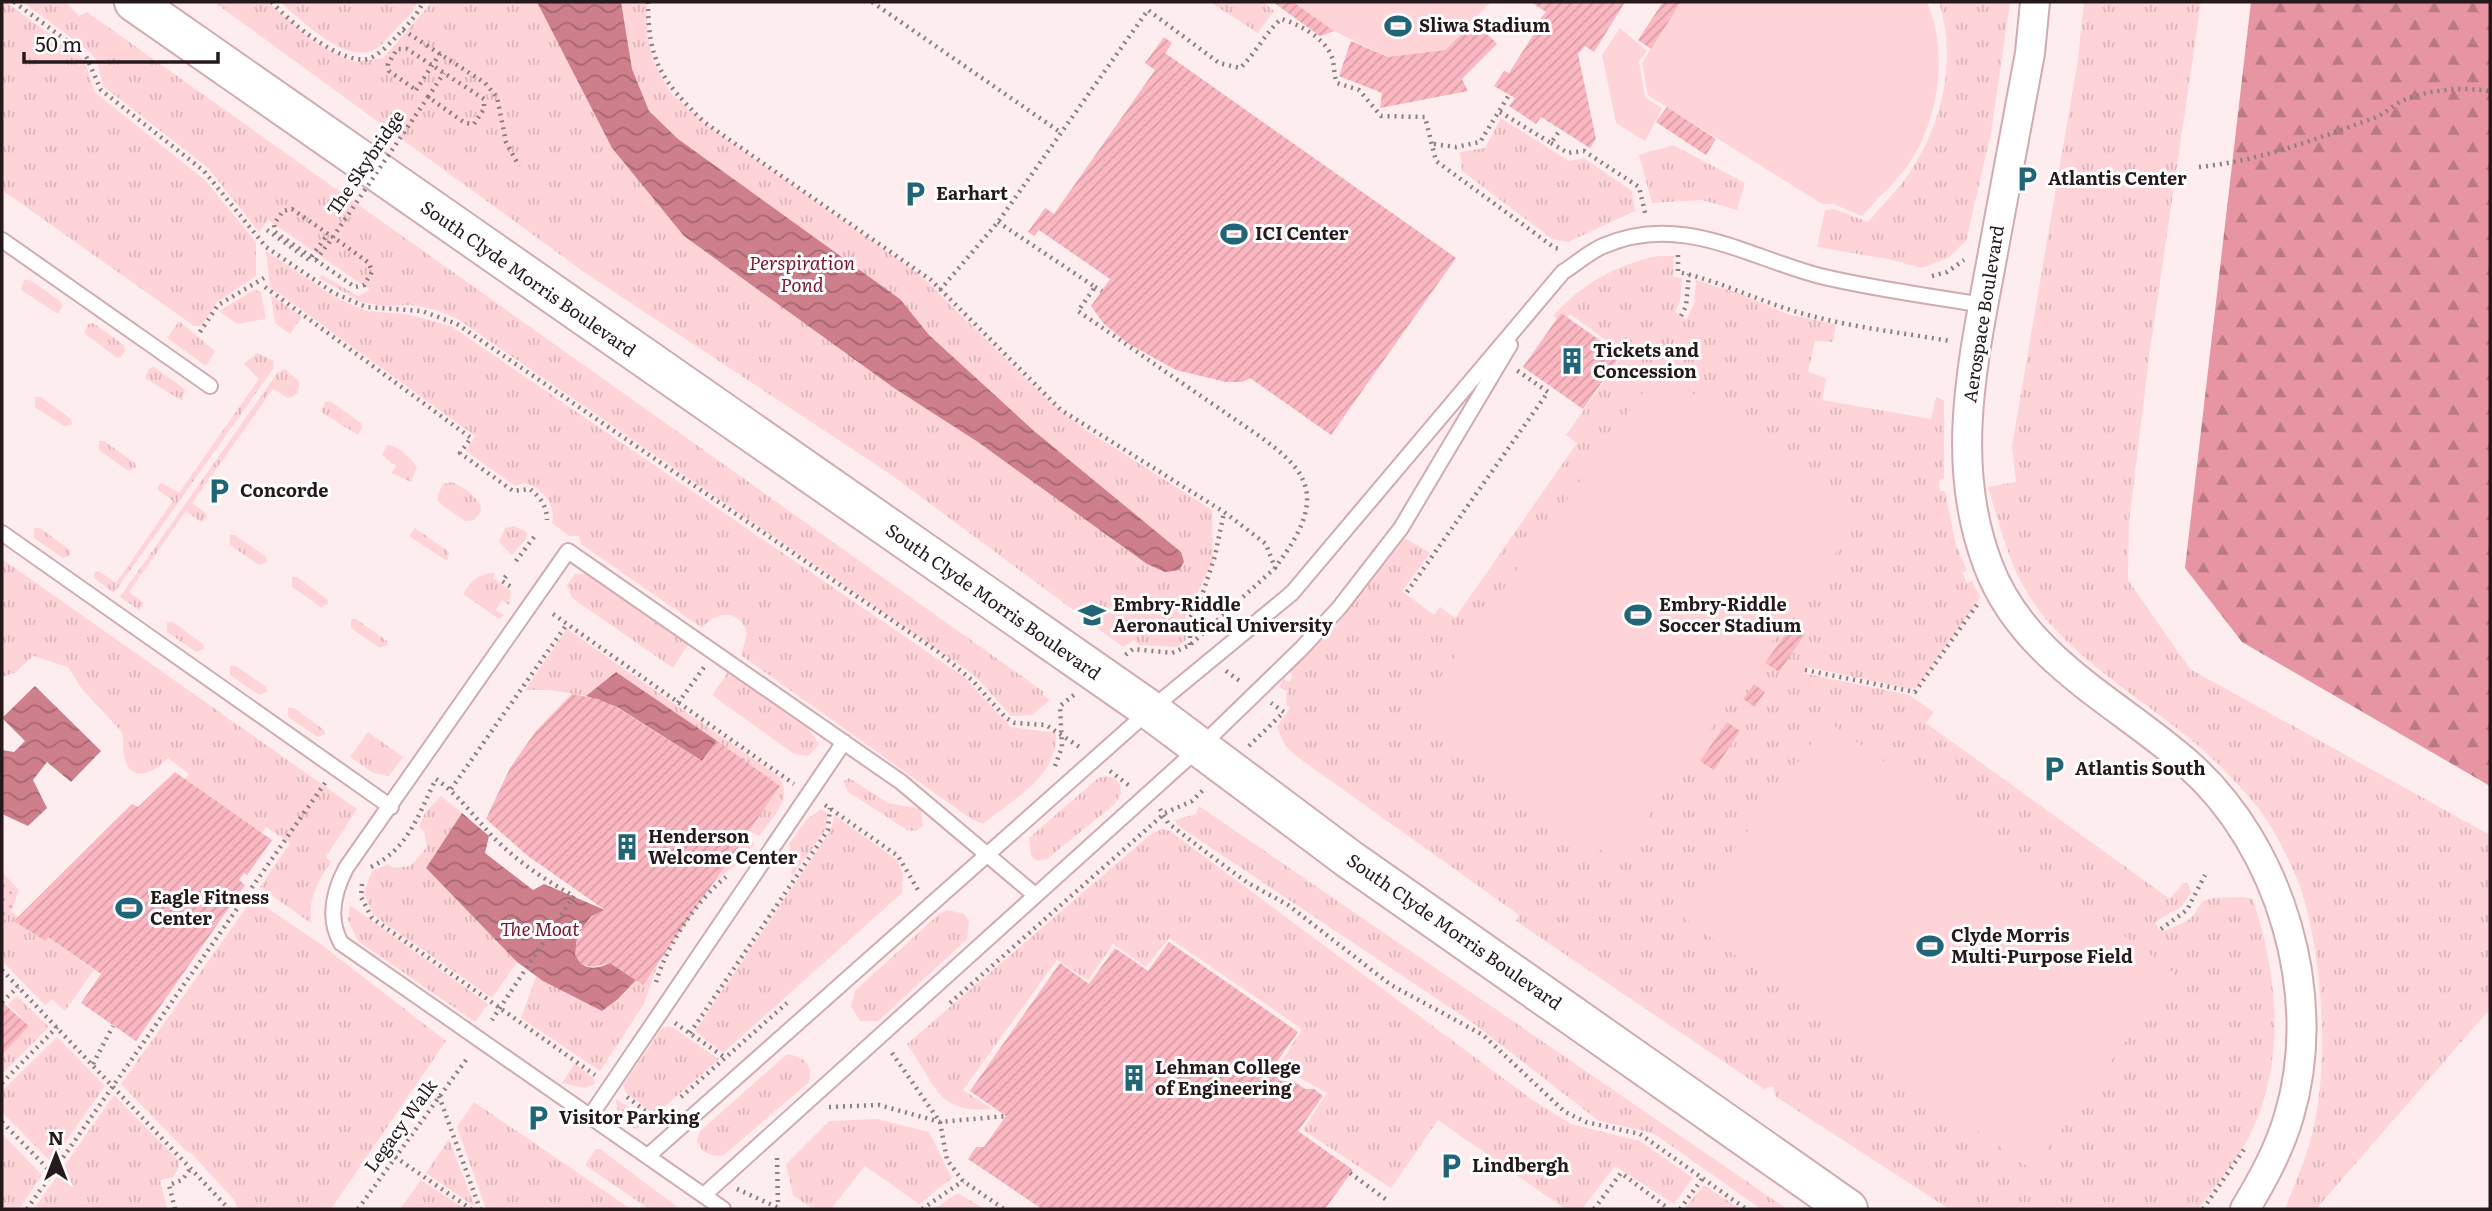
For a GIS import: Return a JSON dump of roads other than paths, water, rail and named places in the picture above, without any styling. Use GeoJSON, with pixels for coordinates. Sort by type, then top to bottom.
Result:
{"type":"FeatureCollection","features":[{"type":"Feature","properties":{"kind":"main road","name":"South Clyde Morris Boulevard"},"geometry":{"type":"LineString","coordinates":[[134,2],[1150,710],[1349,859],[1848,1209]]}},
{"type":"Feature","properties":{"kind":"street","name":"Aerospace Boulevard"},"geometry":{"type":"LineString","coordinates":[[2035,2],[2030,53],[1968,389],[1968,494],[1989,567],[2006,601],[2049,654],[2073,678],[2145,728],[2191,766],[2231,810],[2262,862],[2289,932],[2299,1003],[2300,1059],[2297,1083],[2273,1162],[2245,1209]]}},
{"type":"Feature","properties":{"kind":"lane"},"geometry":{"type":"LineString","coordinates":[[649,1155],[1150,710],[1292,593],[1563,272],[1602,246],[1633,237],[1677,234],[1718,240],[1835,279],[1984,306]]}},
{"type":"Feature","properties":{"kind":"lane"},"geometry":{"type":"LineString","coordinates":[[2,240],[210,386]]}},
{"type":"Feature","properties":{"kind":"lane"},"geometry":{"type":"LineString","coordinates":[[705,1194],[1200,747],[1339,608],[1393,539],[1529,312]]}},
{"type":"Feature","properties":{"kind":"lane"},"geometry":{"type":"LineString","coordinates":[[2,533],[391,807]]}},
{"type":"Feature","properties":{"kind":"lane"},"geometry":{"type":"LineString","coordinates":[[723,1209],[341,943],[333,930],[335,890],[346,868],[568,551],[901,782],[990,854],[1035,895]]}},
{"type":"Feature","properties":{"kind":"lane"},"geometry":{"type":"LineString","coordinates":[[591,1115],[845,743]]}},
{"type":"Feature","properties":{"kind":"water","name":"Perspiration Pond"},"geometry":{"type":"Polygon","coordinates":[[[537,2],[621,2],[632,69],[649,111],[678,139],[900,299],[929,335],[1034,431],[1181,552],[1184,562],[1179,570],[1165,572],[1147,564],[978,442],[894,388],[684,236],[612,148],[537,2]]]}},
{"type":"Feature","properties":{"kind":"water"},"geometry":{"type":"Polygon","coordinates":[[[616,672],[717,741],[702,761],[617,707],[586,696],[616,672]]]}},
{"type":"Feature","properties":{"kind":"water"},"geometry":{"type":"Polygon","coordinates":[[[35,686],[101,751],[71,782],[47,762],[33,780],[47,808],[28,826],[2,814],[2,750],[14,752],[25,741],[2,718],[35,686]]]}},
{"type":"Feature","properties":{"kind":"water","name":"The Moat"},"geometry":{"type":"Polygon","coordinates":[[[462,813],[489,836],[485,853],[533,890],[544,884],[605,910],[591,918],[582,929],[576,951],[579,960],[586,966],[596,967],[610,963],[636,980],[618,999],[602,1011],[543,981],[517,962],[426,868],[462,813]]]}},
{"type":"Feature","properties":{"kind":"place","name":"Sliwa Stadium"},"geometry":{"type":"Point","coordinates":[1398,26]}},
{"type":"Feature","properties":{"kind":"place","name":"Atlantis Center"},"geometry":{"type":"Point","coordinates":[2027,179]}},
{"type":"Feature","properties":{"kind":"place","name":"Earhart"},"geometry":{"type":"Point","coordinates":[915,194]}},
{"type":"Feature","properties":{"kind":"place","name":"ICI Center"},"geometry":{"type":"Point","coordinates":[1234,234]}},
{"type":"Feature","properties":{"kind":"place","name":"Tickets and Concession"},"geometry":{"type":"Point","coordinates":[1572,361]}},
{"type":"Feature","properties":{"kind":"place","name":"Concorde"},"geometry":{"type":"Point","coordinates":[219,491]}},
{"type":"Feature","properties":{"kind":"place","name":"Embry-Riddle Aeronautical University"},"geometry":{"type":"Point","coordinates":[1092,615]}},
{"type":"Feature","properties":{"kind":"place","name":"Embry-Riddle Soccer Stadium"},"geometry":{"type":"Point","coordinates":[1638,615]}},
{"type":"Feature","properties":{"kind":"place","name":"Atlantis South"},"geometry":{"type":"Point","coordinates":[2054,769]}},
{"type":"Feature","properties":{"kind":"place","name":"Henderson Welcome Center"},"geometry":{"type":"Point","coordinates":[627,847]}},
{"type":"Feature","properties":{"kind":"place","name":"Eagle Fitness Center"},"geometry":{"type":"Point","coordinates":[129,908]}},
{"type":"Feature","properties":{"kind":"place","name":"Clyde Morris Multi-Purpose Field"},"geometry":{"type":"Point","coordinates":[1930,946]}},
{"type":"Feature","properties":{"kind":"place","name":"Lehman College of Engineering"},"geometry":{"type":"Point","coordinates":[1134,1078]}},
{"type":"Feature","properties":{"kind":"place","name":"Visitor Parking"},"geometry":{"type":"Point","coordinates":[538,1118]}},
{"type":"Feature","properties":{"kind":"place","name":"Lindbergh"},"geometry":{"type":"Point","coordinates":[1451,1166]}}]}
